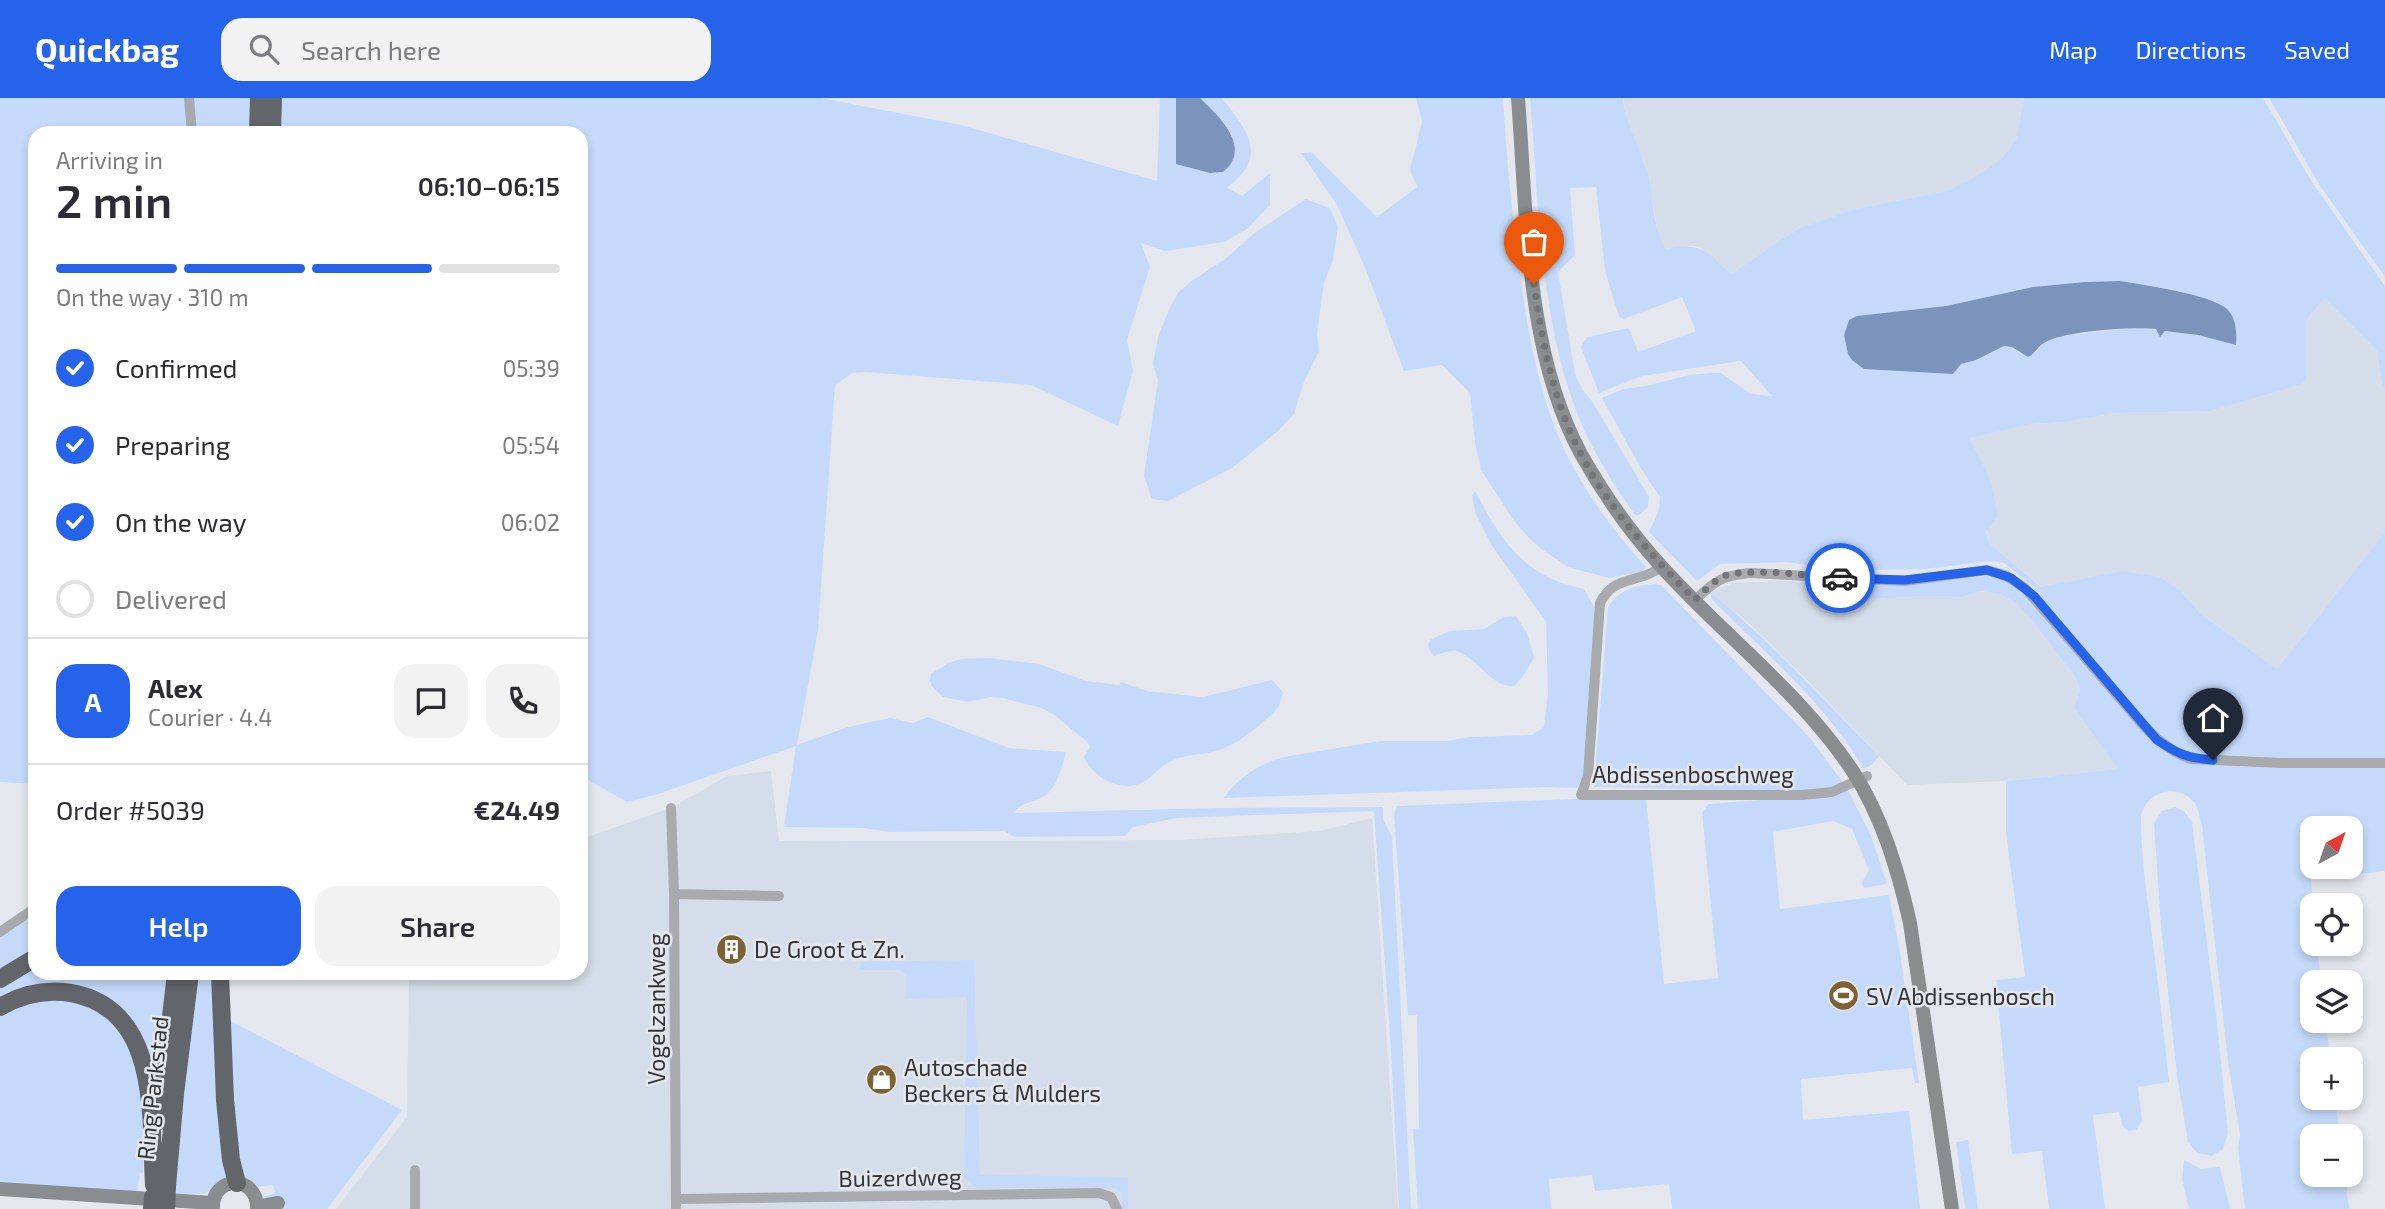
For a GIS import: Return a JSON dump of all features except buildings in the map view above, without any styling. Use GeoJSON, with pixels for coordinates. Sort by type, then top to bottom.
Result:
{"type":"FeatureCollection","features":[{"type":"Feature","properties":{"kind":"highway"},"geometry":{"type":"LineString","coordinates":[[258,126],[259,98]]}},
{"type":"Feature","properties":{"kind":"highway"},"geometry":{"type":"LineString","coordinates":[[272,126],[273,98]]}},
{"type":"Feature","properties":{"kind":"highway"},"geometry":{"type":"LineString","coordinates":[[0,979],[28,962]]}},
{"type":"Feature","properties":{"kind":"highway","name":"Ring Parkstad"},"geometry":{"type":"LineString","coordinates":[[166,1209],[161,1186],[176,980]]}},
{"type":"Feature","properties":{"kind":"highway","name":"Ring Parkstad"},"geometry":{"type":"LineString","coordinates":[[152,1209],[161,1186],[189,980]]}},
{"type":"Feature","properties":{"kind":"highway"},"geometry":{"type":"LineString","coordinates":[[220,980],[226,1110],[231,1160],[237,1183]]}},
{"type":"Feature","properties":{"kind":"highway"},"geometry":{"type":"LineString","coordinates":[[0,1007],[30,994],[61,992],[90,999],[119,1018],[136,1041],[146,1071],[161,1186]]}},
{"type":"Feature","properties":{"kind":"street"},"geometry":{"type":"LineString","coordinates":[[189,98],[191,126]]}},
{"type":"Feature","properties":{"kind":"street"},"geometry":{"type":"LineString","coordinates":[[1518,98],[1531,262],[1540,327],[1557,394],[1572,434],[1619,515],[1662,566],[1794,699],[1862,778],[1882,829],[1905,901],[1924,1006],[1952,1209]]}},
{"type":"Feature","properties":{"kind":"street","name":"Abdissenboschweg"},"geometry":{"type":"LineString","coordinates":[[1662,566],[1654,573],[1617,583],[1606,591],[1600,603],[1588,776],[1581,794],[1801,795],[1832,792],[1862,778]]}},
{"type":"Feature","properties":{"kind":"street"},"geometry":{"type":"LineString","coordinates":[[1695,600],[1709,586],[1730,575],[1751,573],[1905,580],[1987,570],[1996,572],[2025,588],[2142,724],[2157,740],[2177,754],[2191,759],[2282,763],[2385,763]]}},
{"type":"Feature","properties":{"kind":"street","name":"Vogelzankweg"},"geometry":{"type":"LineString","coordinates":[[671,808],[676,1204]]}},
{"type":"Feature","properties":{"kind":"street"},"geometry":{"type":"LineString","coordinates":[[674,894],[779,896]]}},
{"type":"Feature","properties":{"kind":"street"},"geometry":{"type":"LineString","coordinates":[[0,932],[28,913]]}},
{"type":"Feature","properties":{"kind":"street"},"geometry":{"type":"LineString","coordinates":[[415,1170],[415,1209]]}},
{"type":"Feature","properties":{"kind":"street"},"geometry":{"type":"LineString","coordinates":[[0,1189],[212,1206],[219,1189],[237,1183],[253,1191],[257,1208],[278,1203]]}},
{"type":"Feature","properties":{"kind":"street","name":"Buizerdweg"},"geometry":{"type":"LineString","coordinates":[[676,1204],[1099,1193],[1111,1197],[1117,1209]]}},
{"type":"Feature","properties":{"kind":"shaded area"},"geometry":{"type":"Polygon","coordinates":[[[0,98],[253,98],[252,126],[28,126],[28,784],[0,782],[0,98]]]}},
{"type":"Feature","properties":{"kind":"shaded area"},"geometry":{"type":"Polygon","coordinates":[[[278,98],[821,98],[961,125],[1157,181],[1160,98],[1176,98],[1176,164],[1217,173],[1223,172],[1232,135],[1200,98],[1222,98],[1240,121],[1250,143],[1251,154],[1248,165],[1227,188],[1242,196],[1270,173],[1270,205],[1247,229],[1224,242],[1165,251],[1141,243],[1150,267],[1127,340],[1133,370],[1118,426],[1031,385],[866,372],[852,373],[835,385],[818,631],[797,745],[848,727],[890,718],[913,723],[928,717],[1009,748],[1066,752],[1052,789],[1043,797],[1020,806],[1014,813],[1383,807],[1383,819],[1392,837],[1411,1209],[1399,1209],[1374,811],[1176,818],[1133,827],[1125,836],[1014,837],[1004,831],[890,832],[864,828],[784,827],[796,746],[655,795],[627,802],[588,780],[588,126],[277,126],[278,98]]]}},
{"type":"Feature","properties":{"kind":"shaded area"},"geometry":{"type":"Polygon","coordinates":[[[1176,98],[1200,98],[1224,123],[1234,143],[1235,153],[1223,172],[1210,173],[1176,164],[1176,98]]]}},
{"type":"Feature","properties":{"kind":"shaded area"},"geometry":{"type":"Polygon","coordinates":[[[1416,98],[1503,98],[1521,282],[1529,332],[1547,406],[1574,468],[1602,513],[1646,567],[1642,572],[1609,578],[1568,567],[1540,548],[1512,518],[1481,470],[1470,393],[1442,365],[1404,371],[1366,270],[1337,205],[1301,153],[1311,152],[1377,217],[1417,187],[1410,170],[1422,122],[1416,98]]]}},
{"type":"Feature","properties":{"kind":"shaded area"},"geometry":{"type":"Polygon","coordinates":[[[1530,98],[1623,98],[1629,124],[1648,176],[1657,229],[1666,249],[1686,246],[1698,248],[1733,273],[1800,228],[1855,209],[1947,191],[1973,178],[2000,160],[2016,140],[2024,98],[2263,98],[2312,182],[2385,286],[2385,388],[2382,385],[2377,351],[2324,298],[2306,321],[2306,379],[2302,384],[2211,411],[2115,413],[2065,422],[2031,424],[1969,438],[1994,495],[1997,517],[1986,531],[1989,543],[2041,587],[2121,571],[2159,577],[2181,591],[2202,615],[2277,669],[2385,532],[2385,871],[2363,873],[2363,816],[2300,816],[2300,879],[2311,879],[2312,893],[2300,893],[2300,956],[2318,956],[2320,970],[2300,970],[2300,1033],[2327,1033],[2329,1047],[2300,1047],[2300,1110],[2337,1110],[2338,1124],[2300,1124],[2300,1187],[2346,1187],[2349,1209],[2245,1209],[2238,1148],[2240,1135],[2228,1062],[2202,826],[2193,801],[2186,795],[2169,791],[2153,797],[2147,803],[2141,819],[2145,881],[2169,1082],[2138,1087],[2142,1121],[2136,1130],[2129,1131],[2123,1127],[2119,1112],[2093,1115],[2105,1209],[2049,1209],[2042,1151],[2012,1154],[1996,980],[2025,975],[2006,833],[2006,781],[2118,769],[2074,708],[2080,691],[2076,678],[2016,603],[2000,594],[1981,591],[1961,597],[1874,599],[1864,584],[1902,585],[1994,575],[2012,582],[2030,598],[2042,594],[2004,563],[1992,561],[1925,569],[1846,570],[1785,562],[1720,564],[1697,581],[1649,532],[1659,510],[1660,497],[1602,398],[1623,389],[1709,373],[1721,373],[1751,394],[1772,396],[1741,361],[1642,376],[1599,393],[1581,347],[1587,337],[1629,328],[1638,352],[1696,331],[1682,297],[1624,319],[1619,317],[1605,271],[1596,187],[1570,188],[1575,255],[1558,272],[1575,374],[1649,497],[1648,507],[1635,515],[1589,440],[1564,375],[1548,298],[1530,98]],[[2120,281],[2085,282],[2033,287],[1946,306],[1857,316],[1961,364],[1976,360],[2004,346],[2012,347],[2020,353],[2037,352],[2043,343],[2062,336],[2138,327],[2198,335],[2236,345],[2229,310],[2204,298],[2120,281]]]}},
{"type":"Feature","properties":{"kind":"shaded area"},"geometry":{"type":"Polygon","coordinates":[[[1623,98],[2024,98],[2016,140],[2000,160],[1973,178],[1947,191],[1855,209],[1800,228],[1733,273],[1701,248],[1691,246],[1666,249],[1659,238],[1646,166],[1627,123],[1623,98]]]}},
{"type":"Feature","properties":{"kind":"shaded area"},"geometry":{"type":"Polygon","coordinates":[[[2269,98],[2385,98],[2385,277],[2320,186],[2269,98]]]}},
{"type":"Feature","properties":{"kind":"shaded area"},"geometry":{"type":"Polygon","coordinates":[[[1306,199],[1330,208],[1338,227],[1333,260],[1324,283],[1317,333],[1319,351],[1304,382],[1294,414],[1277,432],[1232,468],[1168,501],[1152,499],[1144,476],[1158,380],[1153,364],[1159,334],[1171,305],[1179,292],[1190,282],[1225,259],[1256,232],[1306,199]]]}},
{"type":"Feature","properties":{"kind":"shaded area"},"geometry":{"type":"Polygon","coordinates":[[[2120,281],[2176,291],[2219,304],[2232,316],[2236,345],[2198,335],[2165,331],[2160,337],[2156,329],[2098,330],[2053,339],[2028,357],[2012,347],[2004,346],[1976,360],[1961,364],[1953,374],[1864,369],[1848,354],[1844,335],[1849,320],[1857,316],[1946,306],[2033,287],[2120,281]]]}},
{"type":"Feature","properties":{"kind":"shaded area"},"geometry":{"type":"Polygon","coordinates":[[[2324,298],[2377,351],[2382,385],[2385,388],[2385,532],[2277,669],[2202,615],[2181,591],[2121,571],[2042,587],[1989,543],[1969,437],[2031,424],[2065,422],[2115,413],[2211,411],[2302,384],[2306,379],[2306,321],[2324,298]]]}},
{"type":"Feature","properties":{"kind":"shaded area"},"geometry":{"type":"Polygon","coordinates":[[[1475,491],[1495,526],[1517,555],[1545,576],[1584,589],[1595,608],[1585,774],[1577,788],[1224,798],[1250,772],[1284,757],[1380,741],[1448,741],[1469,737],[1532,735],[1544,727],[1548,693],[1546,622],[1491,544],[1475,512],[1472,496],[1475,491]]]}},
{"type":"Feature","properties":{"kind":"shaded area"},"geometry":{"type":"Polygon","coordinates":[[[1780,581],[1864,584],[1874,599],[1960,597],[1981,591],[2000,594],[2016,603],[2031,619],[2076,678],[2080,691],[2074,708],[2119,769],[2006,781],[1907,785],[1807,680],[1752,626],[1711,592],[1733,583],[1780,581]]]}},
{"type":"Feature","properties":{"kind":"shaded area"},"geometry":{"type":"Polygon","coordinates":[[[1661,585],[1811,739],[1842,781],[1838,786],[1824,791],[1704,793],[1690,789],[1594,787],[1608,607],[1629,589],[1661,585]]]}},
{"type":"Feature","properties":{"kind":"shaded area"},"geometry":{"type":"Polygon","coordinates":[[[1711,592],[1776,652],[1879,756],[1872,765],[1864,769],[1815,703],[1716,604],[1711,598],[1711,592]]]}},
{"type":"Feature","properties":{"kind":"shaded area"},"geometry":{"type":"Polygon","coordinates":[[[1516,616],[1527,633],[1534,658],[1514,686],[1498,682],[1463,654],[1453,651],[1434,656],[1429,648],[1430,640],[1449,631],[1484,629],[1504,617],[1516,616]]]}},
{"type":"Feature","properties":{"kind":"shaded area"},"geometry":{"type":"Polygon","coordinates":[[[988,658],[1039,664],[1086,681],[1119,685],[1121,682],[1147,691],[1203,697],[1272,680],[1283,692],[1275,712],[1233,744],[1216,751],[1179,758],[1139,784],[1120,785],[1102,778],[1088,765],[1084,757],[1090,747],[1087,742],[1053,714],[1003,698],[990,697],[968,702],[943,697],[931,685],[931,674],[948,663],[961,659],[988,658]]]}},
{"type":"Feature","properties":{"kind":"shaded area"},"geometry":{"type":"Polygon","coordinates":[[[771,771],[779,841],[1179,840],[1320,831],[1372,818],[1398,1209],[336,1209],[407,1117],[409,980],[588,980],[588,837],[671,808],[727,776],[771,771]]]}},
{"type":"Feature","properties":{"kind":"shaded area"},"geometry":{"type":"Polygon","coordinates":[[[1847,788],[1871,836],[1887,884],[1863,888],[1862,882],[1869,870],[1852,829],[1833,821],[1773,832],[1780,909],[1889,895],[1919,1083],[1915,1083],[1912,1068],[1801,1079],[1803,1120],[1909,1111],[1920,1209],[1672,1209],[1669,1184],[1595,1191],[1592,1175],[1549,1179],[1551,1209],[1418,1209],[1413,1129],[1419,1128],[1417,1015],[1408,1015],[1394,814],[1397,806],[1646,798],[1664,984],[1718,978],[1702,813],[1708,804],[1830,795],[1847,788]]]}},
{"type":"Feature","properties":{"kind":"shaded area"},"geometry":{"type":"Polygon","coordinates":[[[2175,807],[2184,811],[2192,822],[2217,1023],[2228,1133],[2223,1149],[2211,1156],[2197,1153],[2188,1142],[2177,1076],[2161,926],[2154,823],[2162,811],[2175,807]]]}},
{"type":"Feature","properties":{"kind":"shaded area"},"geometry":{"type":"Polygon","coordinates":[[[28,918],[28,959],[0,976],[0,937],[28,918]]]}},
{"type":"Feature","properties":{"kind":"shaded area"},"geometry":{"type":"Polygon","coordinates":[[[974,960],[980,1175],[1128,1177],[1128,1209],[1122,1209],[1122,1193],[1116,1188],[976,1188],[964,1177],[967,997],[906,999],[906,975],[901,970],[859,970],[862,962],[974,960]]]}},
{"type":"Feature","properties":{"kind":"shaded area"},"geometry":{"type":"Polygon","coordinates":[[[28,966],[28,980],[166,980],[155,1103],[148,1066],[90,995],[0,1003],[0,984],[28,966]]]}},
{"type":"Feature","properties":{"kind":"shaded area"},"geometry":{"type":"Polygon","coordinates":[[[195,980],[217,980],[230,1179],[204,1194],[175,1194],[179,1117],[195,980]]]}},
{"type":"Feature","properties":{"kind":"shaded area"},"geometry":{"type":"Polygon","coordinates":[[[40,995],[99,1007],[133,1043],[146,1116],[143,1173],[140,1173],[137,1193],[0,1183],[0,1011],[40,995]]]}},
{"type":"Feature","properties":{"kind":"shaded area"},"geometry":{"type":"Polygon","coordinates":[[[223,1017],[402,1110],[327,1209],[268,1209],[263,1197],[275,1193],[273,1185],[256,1187],[240,1174],[223,1017]]]}},
{"type":"Feature","properties":{"kind":"shaded area"},"geometry":{"type":"Polygon","coordinates":[[[1968,1140],[1978,1209],[1965,1209],[1956,1142],[1968,1140]]]}},
{"type":"Feature","properties":{"kind":"shaded area"},"geometry":{"type":"Polygon","coordinates":[[[2184,1160],[2201,1169],[2220,1167],[2230,1209],[2189,1209],[2182,1179],[2184,1160]]]}},
{"type":"Feature","properties":{"kind":"way so far"},"geometry":{"type":"LineString","coordinates":[[1534,284],[1547,361],[1567,425],[1580,452],[1633,533],[1695,600],[1709,586],[1730,575],[1751,573],[1840,578]]}},
{"type":"Feature","properties":{"kind":"place","name":"De Groot & Zn."},"geometry":{"type":"Point","coordinates":[731,949]}},
{"type":"Feature","properties":{"kind":"place","name":"SV Abdissenbosch"},"geometry":{"type":"Point","coordinates":[1843,996]}},
{"type":"Feature","properties":{"kind":"place","name":"Autoschade Beckers & Mulders"},"geometry":{"type":"Point","coordinates":[881,1080]}},
{"type":"Feature","properties":{"kind":"route"},"geometry":{"type":"LineString","coordinates":[[1840,578],[1905,580],[1987,570],[2005,575],[2034,596],[2157,740],[2177,754],[2191,759],[2213,760]]}}]}
